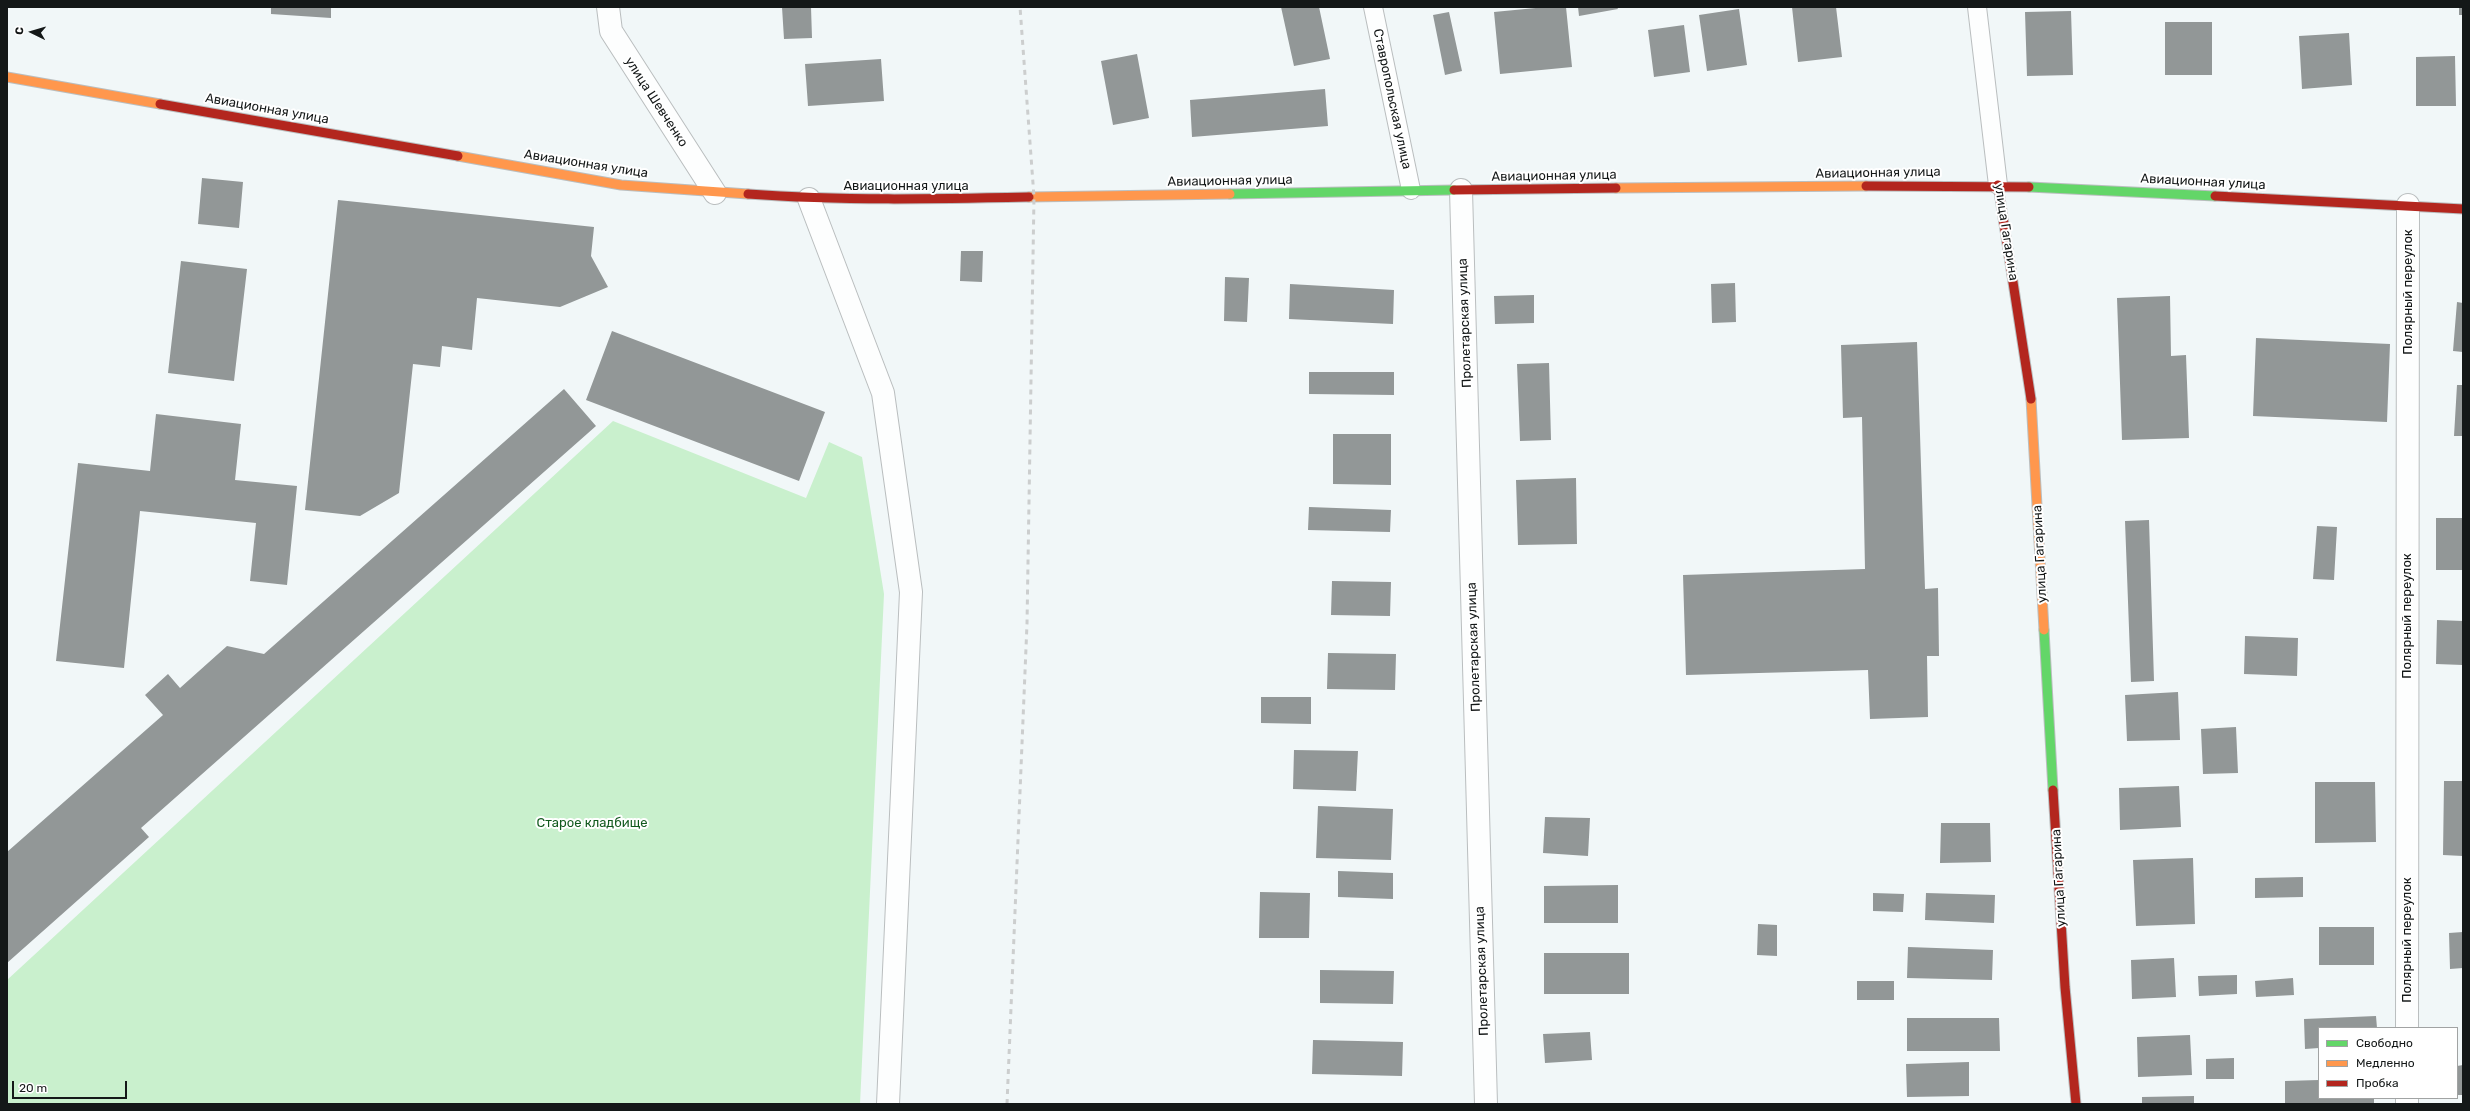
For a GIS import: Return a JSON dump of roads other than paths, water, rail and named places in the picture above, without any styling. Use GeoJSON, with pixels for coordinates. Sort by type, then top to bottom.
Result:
{"type":"FeatureCollection","features":[{"type":"Feature","properties":{"kind":"main road","name":"Авиационная улица"},"geometry":{"type":"LineString","coordinates":[[7,77],[621,185],[809,199],[916,199],[1411,190],[1998,185],[2463,209]]}},
{"type":"Feature","properties":{"kind":"main road","name":"улица Гагарина"},"geometry":{"type":"LineString","coordinates":[[1998,185],[2030,387],[2066,987],[2076,1104]]}},
{"type":"Feature","properties":{"kind":"street","name":"улица Шевченко"},"geometry":{"type":"LineString","coordinates":[[608,7],[611,31],[715,193]]}},
{"type":"Feature","properties":{"kind":"street","name":"Пролетарская улица"},"geometry":{"type":"LineString","coordinates":[[1462,190],[1486,1104]]}},
{"type":"Feature","properties":{"kind":"street"},"geometry":{"type":"LineString","coordinates":[[809,199],[883,393],[911,592],[888,1104]]}},
{"type":"Feature","properties":{"kind":"street","name":"Полярный переулок"},"geometry":{"type":"LineString","coordinates":[[2407,1027],[2408,205]]}},
{"type":"Feature","properties":{"kind":"lane","name":"Ставропольская улица"},"geometry":{"type":"LineString","coordinates":[[1373,7],[1411,190]]}},
{"type":"Feature","properties":{"kind":"lane","name":"улица Гагарина"},"geometry":{"type":"LineString","coordinates":[[1977,7],[1998,185]]}},
{"type":"Feature","properties":{"kind":"railway"},"geometry":{"type":"LineString","coordinates":[[1007,1104],[1027,624],[1034,197],[1020,7]]}},
{"type":"Feature","properties":{"kind":"park label","name":"Старое кладбище"},"geometry":{"type":"Point","coordinates":[592,823]}}]}
